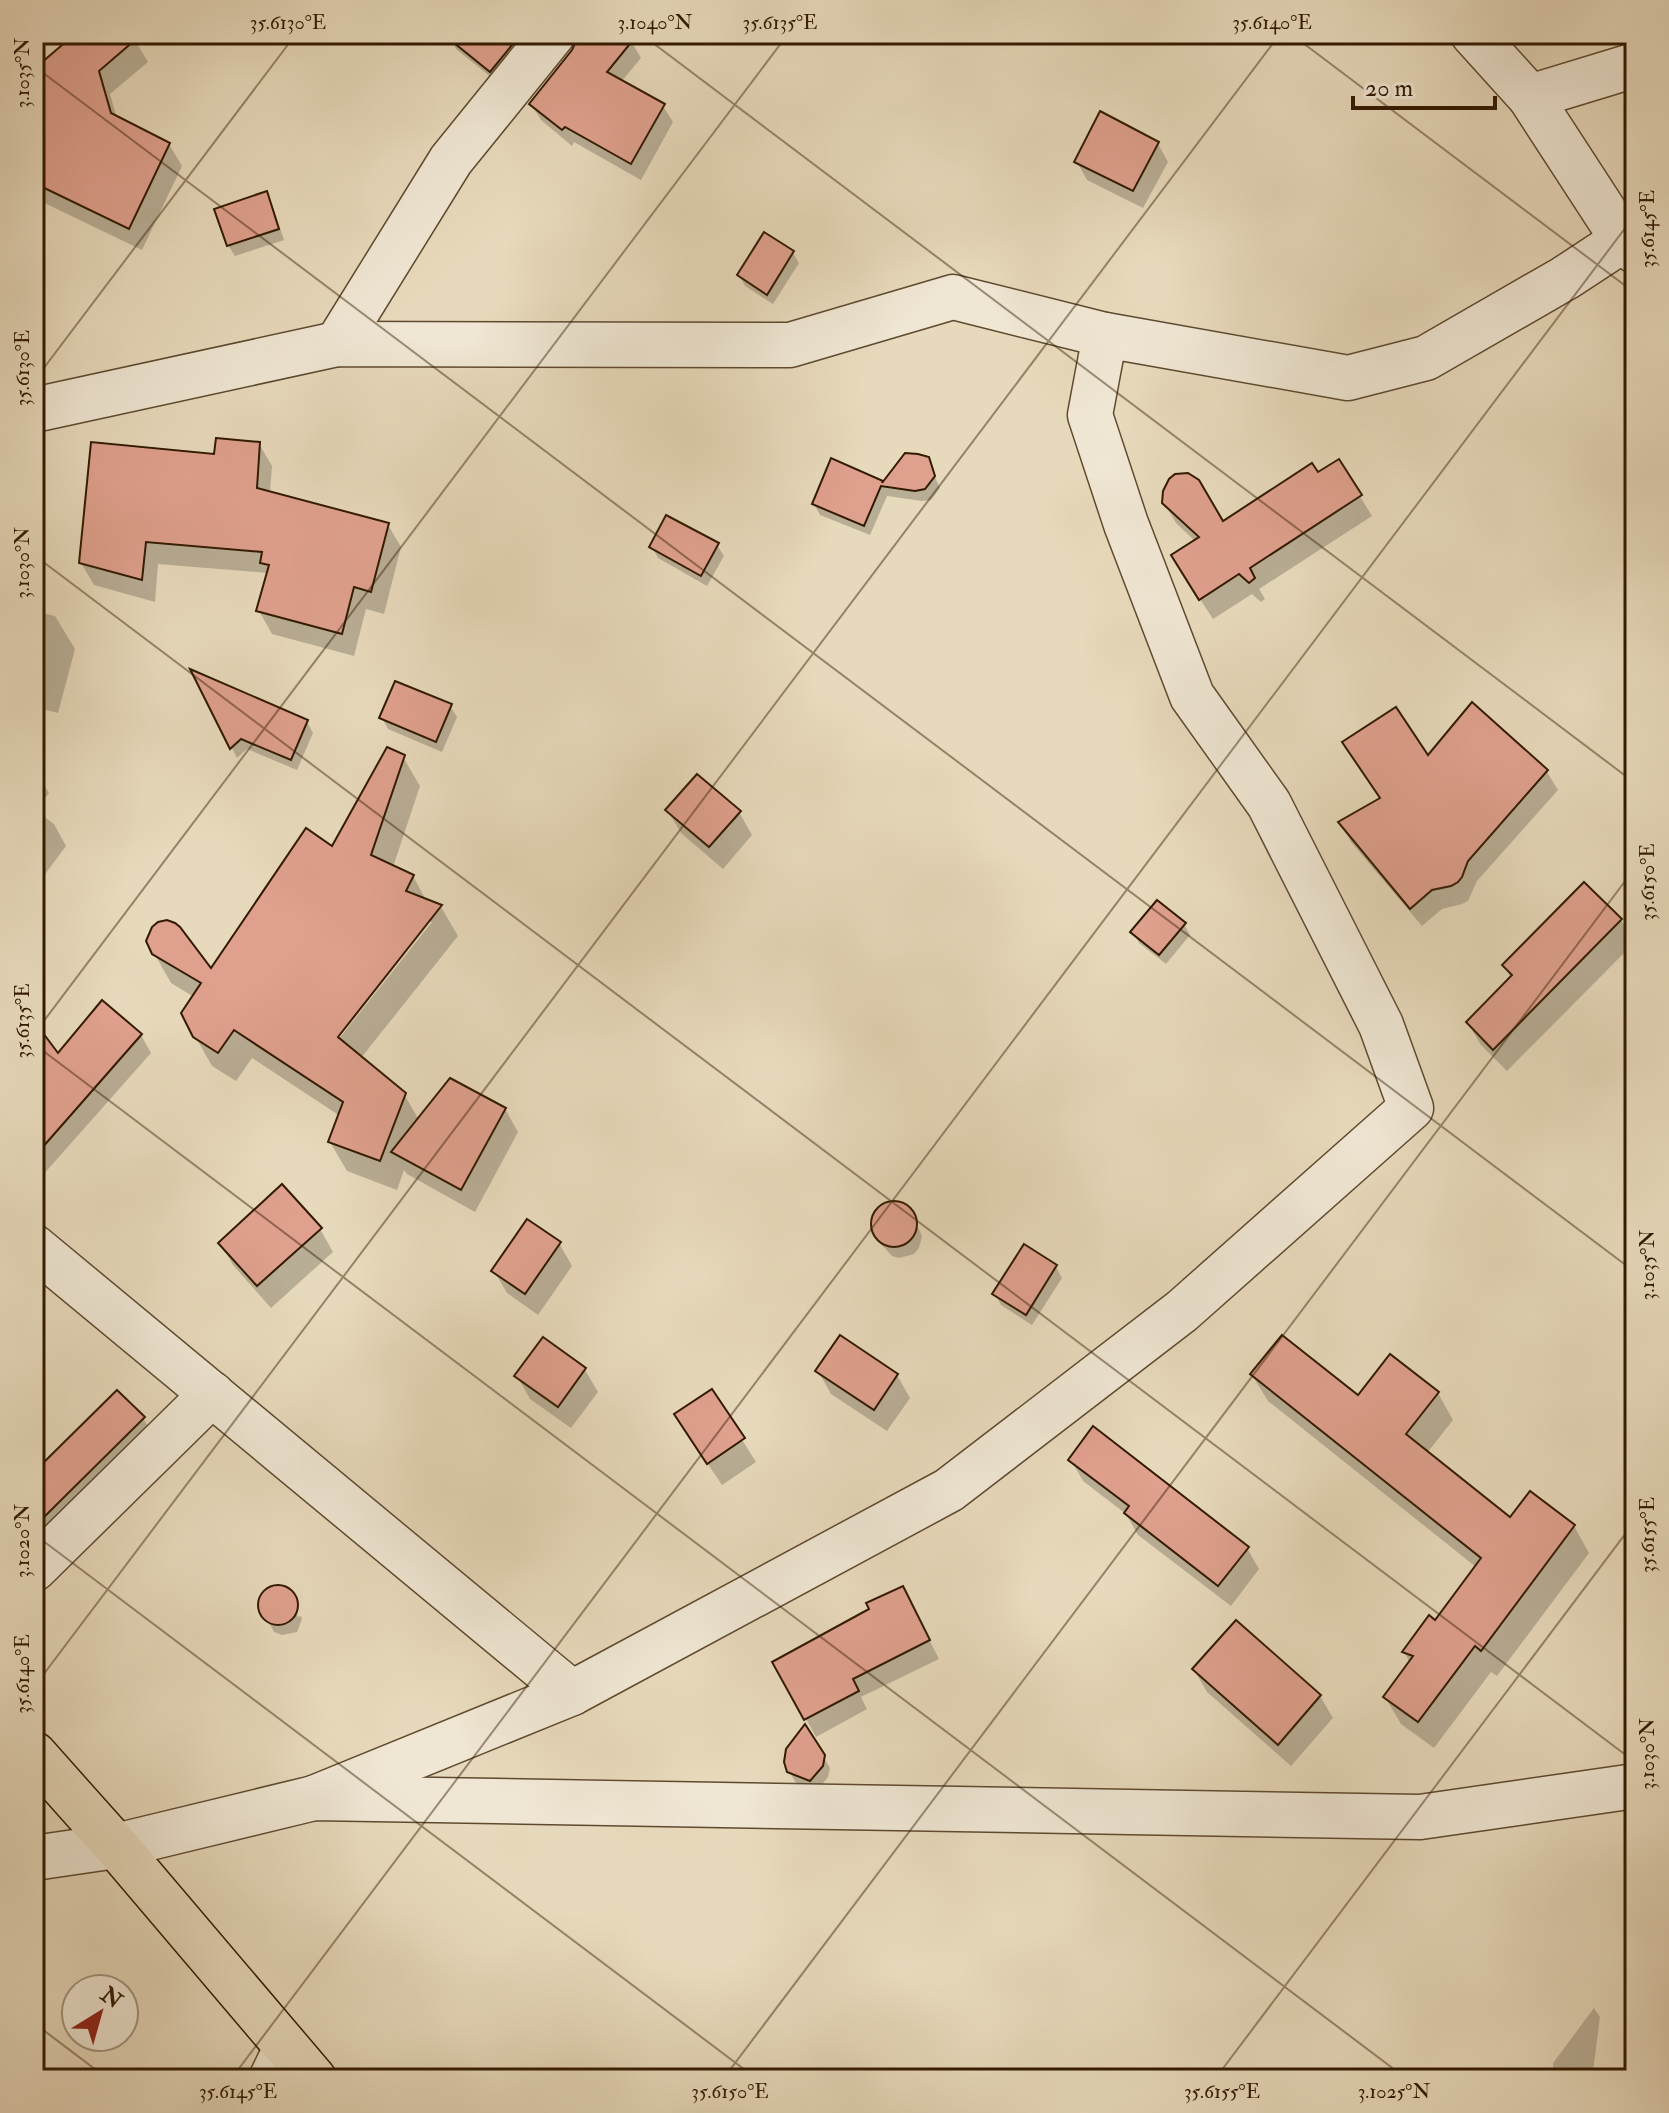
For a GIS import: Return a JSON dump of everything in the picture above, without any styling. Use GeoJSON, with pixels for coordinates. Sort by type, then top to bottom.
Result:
{"type":"FeatureCollection","features":[{"type":"Feature","properties":{"kind":"main road"},"geometry":{"type":"LineString","coordinates":[[34,1754],[116,1846],[290,2069]]}},
{"type":"Feature","properties":{"kind":"street"},"geometry":{"type":"LineString","coordinates":[[337,344],[451,160],[553,34]]}},
{"type":"Feature","properties":{"kind":"street"},"geometry":{"type":"LineString","coordinates":[[34,410],[337,344],[790,345],[953,297],[1105,335],[1348,378],[1426,358],[1629,245],[1530,97],[1473,34]]}},
{"type":"Feature","properties":{"kind":"street"},"geometry":{"type":"LineString","coordinates":[[1530,97],[1635,65]]}},
{"type":"Feature","properties":{"kind":"street"},"geometry":{"type":"LineString","coordinates":[[34,1858],[116,1846],[314,1798],[572,1693],[949,1490],[1182,1311],[1411,1108],[1381,1025],[1269,804],[1192,696],[1126,524],[1090,415],[1105,335]]}},
{"type":"Feature","properties":{"kind":"street"},"geometry":{"type":"LineString","coordinates":[[34,1247],[572,1693]]}},
{"type":"Feature","properties":{"kind":"street"},"geometry":{"type":"LineString","coordinates":[[34,1569],[212,1394]]}},
{"type":"Feature","properties":{"kind":"street"},"geometry":{"type":"LineString","coordinates":[[314,1798],[1420,1817],[1635,1786]]}},
{"type":"Feature","properties":{"kind":"building"},"geometry":{"type":"Polygon","coordinates":[[[75,34],[142,34],[99,71],[111,113],[170,143],[129,229],[34,183],[34,69],[75,34]]]}},
{"type":"Feature","properties":{"kind":"building"},"geometry":{"type":"Polygon","coordinates":[[[443,34],[521,34],[490,72],[443,34]]]}},
{"type":"Feature","properties":{"kind":"building"},"geometry":{"type":"Polygon","coordinates":[[[577,34],[638,34],[607,72],[665,104],[631,164],[565,127],[562,130],[529,104],[572,50],[577,34]]]}},
{"type":"Feature","properties":{"kind":"building"},"geometry":{"type":"Polygon","coordinates":[[[1100,111],[1159,142],[1133,191],[1074,162],[1100,111]]]}},
{"type":"Feature","properties":{"kind":"building"},"geometry":{"type":"Polygon","coordinates":[[[267,191],[279,229],[227,246],[214,209],[267,191]]]}},
{"type":"Feature","properties":{"kind":"building"},"geometry":{"type":"Polygon","coordinates":[[[764,232],[794,251],[767,295],[737,275],[764,232]]]}},
{"type":"Feature","properties":{"kind":"building"},"geometry":{"type":"Polygon","coordinates":[[[216,438],[260,442],[257,488],[389,523],[371,592],[354,587],[342,634],[256,611],[269,565],[260,563],[262,552],[146,542],[142,580],[79,563],[91,442],[214,454],[216,438]]]}},
{"type":"Feature","properties":{"kind":"building"},"geometry":{"type":"Polygon","coordinates":[[[905,453],[929,457],[935,476],[925,489],[915,491],[881,486],[864,526],[812,504],[831,458],[882,483],[905,453]]]}},
{"type":"Feature","properties":{"kind":"building"},"geometry":{"type":"Polygon","coordinates":[[[1339,459],[1362,495],[1250,568],[1255,578],[1249,583],[1239,574],[1199,600],[1171,555],[1199,537],[1162,503],[1169,479],[1175,474],[1188,473],[1199,480],[1223,521],[1312,463],[1318,472],[1339,459]]]}},
{"type":"Feature","properties":{"kind":"building"},"geometry":{"type":"Polygon","coordinates":[[[666,515],[719,543],[701,576],[649,547],[666,515]]]}},
{"type":"Feature","properties":{"kind":"building"},"geometry":{"type":"Polygon","coordinates":[[[190,669],[308,720],[291,760],[241,739],[230,749],[190,669]]]}},
{"type":"Feature","properties":{"kind":"building"},"geometry":{"type":"Polygon","coordinates":[[[395,681],[452,704],[436,742],[379,718],[395,681]]]}},
{"type":"Feature","properties":{"kind":"building"},"geometry":{"type":"Polygon","coordinates":[[[1472,702],[1548,770],[1468,861],[1458,882],[1432,890],[1410,909],[1338,822],[1380,798],[1342,742],[1396,707],[1428,755],[1472,702]]]}},
{"type":"Feature","properties":{"kind":"building"},"geometry":{"type":"Polygon","coordinates":[[[387,747],[405,755],[371,855],[414,875],[406,891],[442,905],[338,1037],[406,1093],[380,1161],[328,1142],[343,1102],[234,1030],[218,1053],[193,1037],[181,1013],[201,983],[152,954],[146,941],[152,927],[158,922],[167,920],[175,923],[211,968],[306,828],[332,846],[387,747]]]}},
{"type":"Feature","properties":{"kind":"building"},"geometry":{"type":"Polygon","coordinates":[[[697,774],[741,811],[709,847],[665,810],[697,774]]]}},
{"type":"Feature","properties":{"kind":"building"},"geometry":{"type":"Polygon","coordinates":[[[1584,882],[1622,919],[1493,1050],[1466,1022],[1512,975],[1502,965],[1584,882]]]}},
{"type":"Feature","properties":{"kind":"building"},"geometry":{"type":"Polygon","coordinates":[[[1157,900],[1186,923],[1159,955],[1130,932],[1157,900]]]}},
{"type":"Feature","properties":{"kind":"building"},"geometry":{"type":"Polygon","coordinates":[[[102,1000],[142,1034],[34,1157],[34,1021],[58,1053],[102,1000]]]}},
{"type":"Feature","properties":{"kind":"building"},"geometry":{"type":"Polygon","coordinates":[[[450,1078],[506,1108],[461,1190],[391,1152],[450,1078]]]}},
{"type":"Feature","properties":{"kind":"building"},"geometry":{"type":"Polygon","coordinates":[[[282,1184],[322,1228],[257,1286],[218,1243],[282,1184]]]}},
{"type":"Feature","properties":{"kind":"building"},"geometry":{"type":"Polygon","coordinates":[[[894,1201],[910,1208],[917,1224],[910,1240],[894,1247],[878,1240],[871,1224],[878,1208],[894,1201]]]}},
{"type":"Feature","properties":{"kind":"building"},"geometry":{"type":"Polygon","coordinates":[[[527,1219],[561,1242],[525,1294],[491,1271],[527,1219]]]}},
{"type":"Feature","properties":{"kind":"building"},"geometry":{"type":"Polygon","coordinates":[[[1024,1244],[1057,1265],[1026,1315],[992,1294],[1024,1244]]]}},
{"type":"Feature","properties":{"kind":"building"},"geometry":{"type":"Polygon","coordinates":[[[840,1335],[898,1374],[874,1410],[815,1371],[840,1335]]]}},
{"type":"Feature","properties":{"kind":"building"},"geometry":{"type":"Polygon","coordinates":[[[1282,1335],[1358,1395],[1390,1354],[1439,1392],[1406,1434],[1510,1517],[1530,1491],[1575,1525],[1481,1651],[1475,1646],[1418,1722],[1383,1697],[1413,1656],[1402,1652],[1429,1615],[1435,1620],[1481,1558],[1250,1374],[1282,1335]]]}},
{"type":"Feature","properties":{"kind":"building"},"geometry":{"type":"Polygon","coordinates":[[[543,1337],[586,1368],[558,1407],[514,1376],[543,1337]]]}},
{"type":"Feature","properties":{"kind":"building"},"geometry":{"type":"Polygon","coordinates":[[[712,1389],[745,1438],[707,1464],[674,1414],[712,1389]]]}},
{"type":"Feature","properties":{"kind":"building"},"geometry":{"type":"Polygon","coordinates":[[[117,1390],[145,1417],[34,1527],[34,1472],[117,1390]]]}},
{"type":"Feature","properties":{"kind":"building"},"geometry":{"type":"Polygon","coordinates":[[[1093,1426],[1249,1547],[1218,1586],[1124,1513],[1129,1506],[1068,1460],[1093,1426]]]}},
{"type":"Feature","properties":{"kind":"building"},"geometry":{"type":"Polygon","coordinates":[[[278,1585],[292,1591],[298,1605],[292,1619],[278,1625],[264,1619],[258,1605],[264,1591],[278,1585]]]}},
{"type":"Feature","properties":{"kind":"building"},"geometry":{"type":"Polygon","coordinates":[[[903,1586],[930,1640],[853,1679],[859,1691],[804,1720],[772,1662],[869,1609],[866,1603],[903,1586]]]}},
{"type":"Feature","properties":{"kind":"building"},"geometry":{"type":"Polygon","coordinates":[[[1236,1620],[1321,1695],[1278,1745],[1192,1669],[1236,1620]]]}},
{"type":"Feature","properties":{"kind":"building"},"geometry":{"type":"Polygon","coordinates":[[[805,1724],[825,1755],[823,1766],[810,1781],[787,1772],[784,1762],[786,1749],[805,1724]]]}}]}
